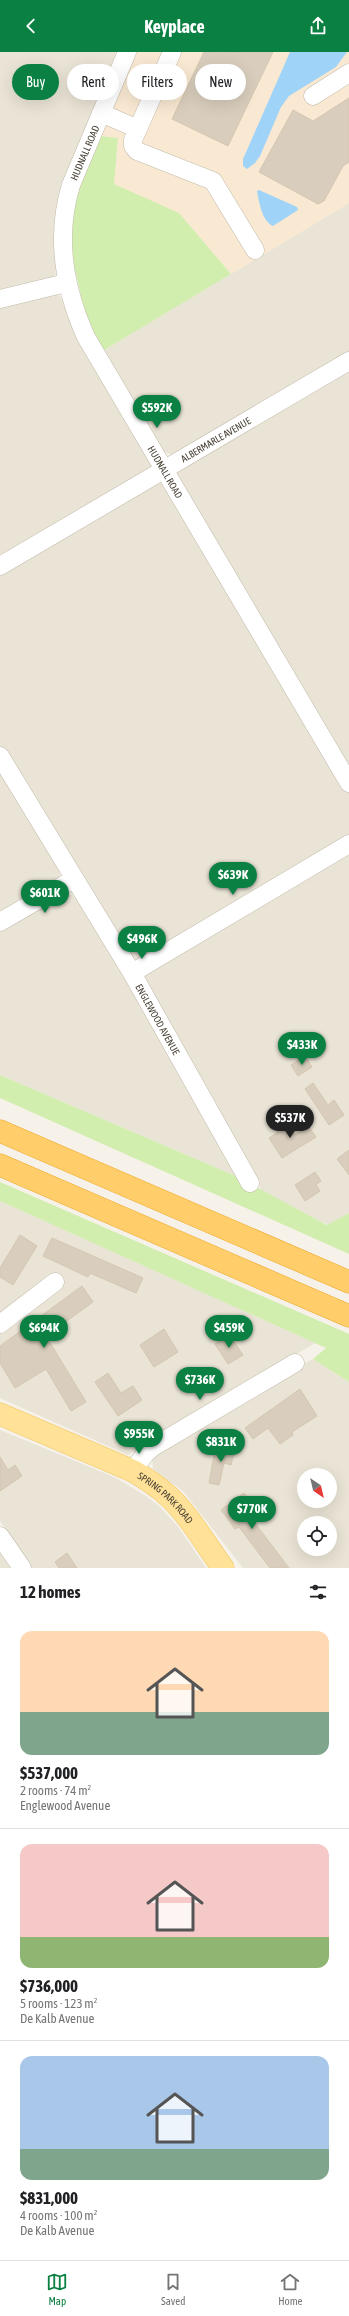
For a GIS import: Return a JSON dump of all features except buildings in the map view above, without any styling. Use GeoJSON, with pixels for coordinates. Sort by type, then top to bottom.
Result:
{"type":"FeatureCollection","features":[{"type":"Feature","properties":{"kind":"highway"},"geometry":{"type":"LineString","coordinates":[[0,1131],[349,1282]]}},
{"type":"Feature","properties":{"kind":"highway"},"geometry":{"type":"LineString","coordinates":[[0,1165],[349,1316]]}},
{"type":"Feature","properties":{"kind":"main road","name":"SPRING PARK ROAD"},"geometry":{"type":"LineString","coordinates":[[0,1414],[133,1471],[167,1495],[223,1568]]}},
{"type":"Feature","properties":{"kind":"street","name":"HUDNALL ROAD"},"geometry":{"type":"LineString","coordinates":[[128,52],[71,185],[65,204],[62,242],[66,283],[86,337],[349,783]]}},
{"type":"Feature","properties":{"kind":"street"},"geometry":{"type":"LineString","coordinates":[[172,52],[133,143],[137,151],[213,181],[255,250]]}},
{"type":"Feature","properties":{"kind":"street"},"geometry":{"type":"LineString","coordinates":[[313,96],[349,72]]}},
{"type":"Feature","properties":{"kind":"street"},"geometry":{"type":"LineString","coordinates":[[101,113],[138,129]]}},
{"type":"Feature","properties":{"kind":"street"},"geometry":{"type":"LineString","coordinates":[[0,299],[66,283]]}},
{"type":"Feature","properties":{"kind":"street","name":"ALBERMARLE AVENUE"},"geometry":{"type":"LineString","coordinates":[[0,566],[349,361]]}},
{"type":"Feature","properties":{"kind":"street","name":"ENGLEWOOD AVENUE"},"geometry":{"type":"LineString","coordinates":[[0,756],[132,973],[250,1183]]}},
{"type":"Feature","properties":{"kind":"street"},"geometry":{"type":"LineString","coordinates":[[132,973],[349,844]]}},
{"type":"Feature","properties":{"kind":"street"},"geometry":{"type":"LineString","coordinates":[[0,922],[74,879]]}},
{"type":"Feature","properties":{"kind":"street"},"geometry":{"type":"LineString","coordinates":[[0,1324],[55,1282]]}},
{"type":"Feature","properties":{"kind":"street"},"geometry":{"type":"LineString","coordinates":[[133,1471],[145,1454],[153,1447],[295,1363]]}},
{"type":"Feature","properties":{"kind":"street"},"geometry":{"type":"LineString","coordinates":[[0,1536],[22,1568]]}},
{"type":"Feature","properties":{"kind":"shaded area"},"geometry":{"type":"Polygon","coordinates":[[[0,52],[120,52],[115,64],[67,64],[67,100],[100,100],[68,174],[55,276],[49,281],[15,286],[0,292],[0,52]]]}},
{"type":"Feature","properties":{"kind":"shaded area"},"geometry":{"type":"Polygon","coordinates":[[[132,52],[349,52],[349,203],[231,274],[180,215],[114,184],[118,138],[100,136],[114,100],[119,100],[119,86],[127,65],[127,100],[187,100],[187,64],[127,64],[132,52]]]}},
{"type":"Feature","properties":{"kind":"shaded area"},"geometry":{"type":"Polygon","coordinates":[[[349,203],[349,354],[173,455],[159,450],[101,352],[349,203]]]}},
{"type":"Feature","properties":{"kind":"shaded area"},"geometry":{"type":"Polygon","coordinates":[[[49,291],[58,294],[64,302],[151,456],[152,466],[0,561],[0,305],[49,291]]]}},
{"type":"Feature","properties":{"kind":"shaded area"},"geometry":{"type":"Polygon","coordinates":[[[349,367],[349,771],[176,479],[178,471],[349,367]]]}},
{"type":"Feature","properties":{"kind":"shaded area"},"geometry":{"type":"Polygon","coordinates":[[[158,480],[168,485],[349,793],[349,839],[144,960],[134,960],[128,955],[0,746],[0,571],[158,480]]]}},
{"type":"Feature","properties":{"kind":"shaded area"},"geometry":{"type":"Polygon","coordinates":[[[0,766],[60,870],[59,878],[0,917],[0,766]]]}},
{"type":"Feature","properties":{"kind":"shaded area"},"geometry":{"type":"Polygon","coordinates":[[[349,850],[349,1213],[328,1225],[262,1191],[145,988],[145,974],[349,850]]]}},
{"type":"Feature","properties":{"kind":"shaded area"},"geometry":{"type":"Polygon","coordinates":[[[64,892],[73,895],[84,906],[238,1177],[0,1075],[0,930],[64,892]]]}},
{"type":"Feature","properties":{"kind":"shaded area"},"geometry":{"type":"Polygon","coordinates":[[[0,1201],[315,1343],[128,1455],[0,1398],[0,1201]]]}},
{"type":"Feature","properties":{"kind":"shaded area"},"geometry":{"type":"Polygon","coordinates":[[[313,1359],[349,1382],[349,1568],[243,1568],[184,1492],[153,1469],[152,1458],[265,1385],[313,1359]]]}},
{"type":"Feature","properties":{"kind":"shaded area"},"geometry":{"type":"Polygon","coordinates":[[[0,1430],[114,1477],[146,1496],[159,1506],[179,1528],[206,1568],[32,1568],[0,1521],[0,1430]]]}},
{"type":"Feature","properties":{"kind":"shaded area"},"geometry":{"type":"Polygon","coordinates":[[[0,1546],[15,1568],[0,1568],[0,1546]]]}},
{"type":"Feature","properties":{"kind":"green space"},"geometry":{"type":"Polygon","coordinates":[[[100,136],[118,138],[114,184],[179,213],[231,274],[101,352],[85,313],[71,253],[74,202],[100,136]]]}},
{"type":"Feature","properties":{"kind":"green space"},"geometry":{"type":"Polygon","coordinates":[[[0,1075],[238,1177],[327,1225],[349,1213],[349,1254],[0,1098],[0,1075]]]}},
{"type":"Feature","properties":{"kind":"green space"},"geometry":{"type":"Polygon","coordinates":[[[0,1182],[349,1334],[349,1382],[313,1359],[326,1348],[0,1201],[0,1182]]]}},
{"type":"Feature","properties":{"kind":"water"},"geometry":{"type":"Polygon","coordinates":[[[290,52],[347,52],[336,67],[289,96],[281,107],[260,156],[255,163],[247,169],[243,166],[243,159],[290,52]]]}},
{"type":"Feature","properties":{"kind":"water"},"geometry":{"type":"Polygon","coordinates":[[[259,190],[297,207],[298,210],[273,226],[269,224],[262,211],[257,191],[259,190]]]}}]}
